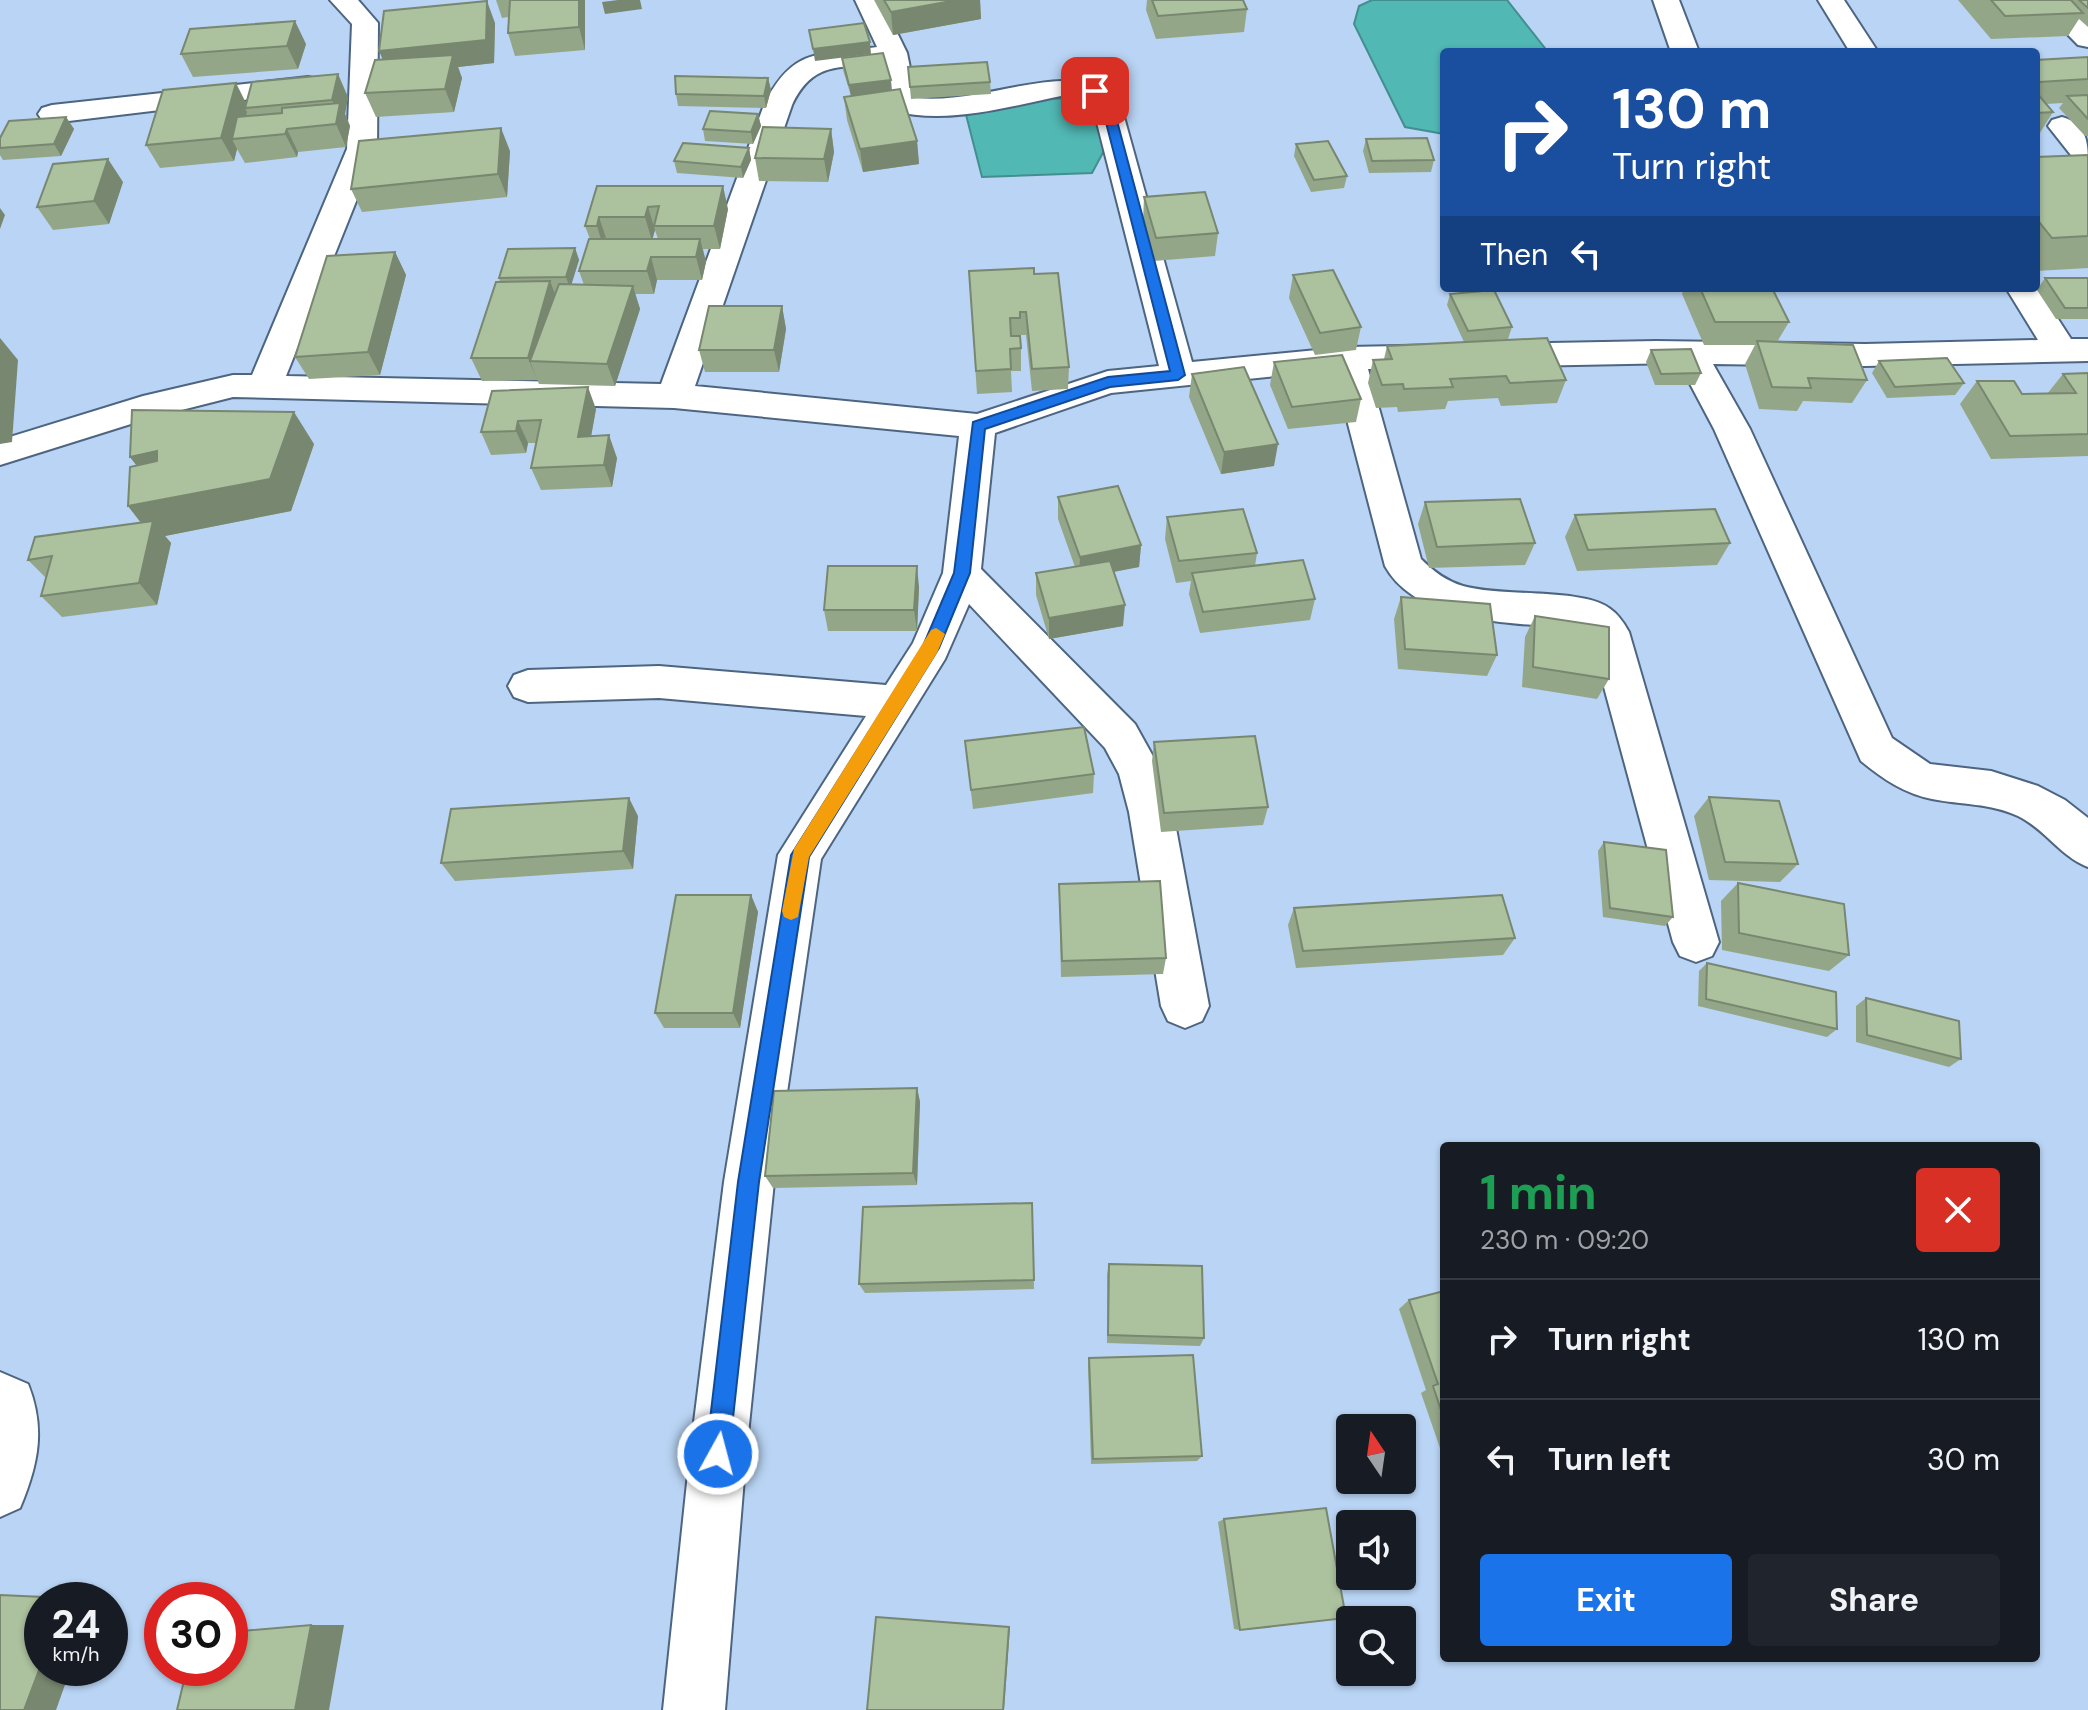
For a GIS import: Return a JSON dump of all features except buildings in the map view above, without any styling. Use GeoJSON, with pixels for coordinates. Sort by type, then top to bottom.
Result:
{"type":"FeatureCollection","features":[{"type":"Feature","properties":{"kind":"street"},"geometry":{"type":"LineString","coordinates":[[265,386],[362,149],[364,79],[380,22],[343,0]]}},
{"type":"Feature","properties":{"kind":"street"},"geometry":{"type":"LineString","coordinates":[[868,0],[893,53],[903,105],[943,109],[1066,87],[1095,91],[1107,106],[1178,375]]}},
{"type":"Feature","properties":{"kind":"street"},"geometry":{"type":"LineString","coordinates":[[1666,0],[1684,48]]}},
{"type":"Feature","properties":{"kind":"street"},"geometry":{"type":"LineString","coordinates":[[1831,0],[1861,48]]}},
{"type":"Feature","properties":{"kind":"street"},"geometry":{"type":"LineString","coordinates":[[2047,0],[2088,39]]}},
{"type":"Feature","properties":{"kind":"street"},"geometry":{"type":"LineString","coordinates":[[674,396],[778,105],[792,77],[813,64],[893,53]]}},
{"type":"Feature","properties":{"kind":"street"},"geometry":{"type":"LineString","coordinates":[[52,114],[364,79]]}},
{"type":"Feature","properties":{"kind":"street"},"geometry":{"type":"LineString","coordinates":[[2062,126],[2088,158]]}},
{"type":"Feature","properties":{"kind":"street"},"geometry":{"type":"LineString","coordinates":[[2025,292],[2075,350]]}},
{"type":"Feature","properties":{"kind":"street"},"geometry":{"type":"LineString","coordinates":[[0,453],[143,408],[233,386],[674,396],[978,426],[1108,382],[1348,358],[1690,352],[1795,341],[2075,350]]}},
{"type":"Feature","properties":{"kind":"street"},"geometry":{"type":"LineString","coordinates":[[1690,352],[1732,429],[1876,749],[1903,770],[1926,781],[1971,785],[2035,801],[2068,824],[2088,848]]}},
{"type":"Feature","properties":{"kind":"street"},"geometry":{"type":"LineString","coordinates":[[1348,358],[1404,566],[1417,582],[1437,594],[1464,602],[1594,617],[1609,632],[1696,942]]}},
{"type":"Feature","properties":{"kind":"street"},"geometry":{"type":"LineString","coordinates":[[694,1710],[718,1454],[749,1182],[800,855],[931,648],[962,573],[978,426]]}},
{"type":"Feature","properties":{"kind":"street"},"geometry":{"type":"LineString","coordinates":[[962,573],[1120,736],[1140,772],[1151,812],[1185,1006]]}},
{"type":"Feature","properties":{"kind":"street"},"geometry":{"type":"LineString","coordinates":[[528,686],[659,682],[896,702]]}},
{"type":"Feature","properties":{"kind":"street"},"geometry":{"type":"LineString","coordinates":[[0,1400],[8,1404],[11,1452],[0,1488]]}},
{"type":"Feature","properties":{"kind":"shaded area"},"geometry":{"type":"Polygon","coordinates":[[[1372,0],[1507,0],[1545,48],[1440,48],[1440,133],[1405,127],[1354,24],[1359,6],[1372,0]]]}},
{"type":"Feature","properties":{"kind":"shaded area"},"geometry":{"type":"Polygon","coordinates":[[[1096,97],[1113,134],[1092,173],[982,177],[963,103],[1096,97]]]}},
{"type":"Feature","properties":{"kind":"slow traffic"},"geometry":{"type":"LineString","coordinates":[[791,911],[800,855],[931,648],[936,634]]}},
{"type":"Feature","properties":{"kind":"route"},"geometry":{"type":"LineString","coordinates":[[718,1454],[749,1182],[800,855],[931,648],[962,573],[978,426],[1108,382],[1178,375],[1107,106],[1095,91]]}}]}
